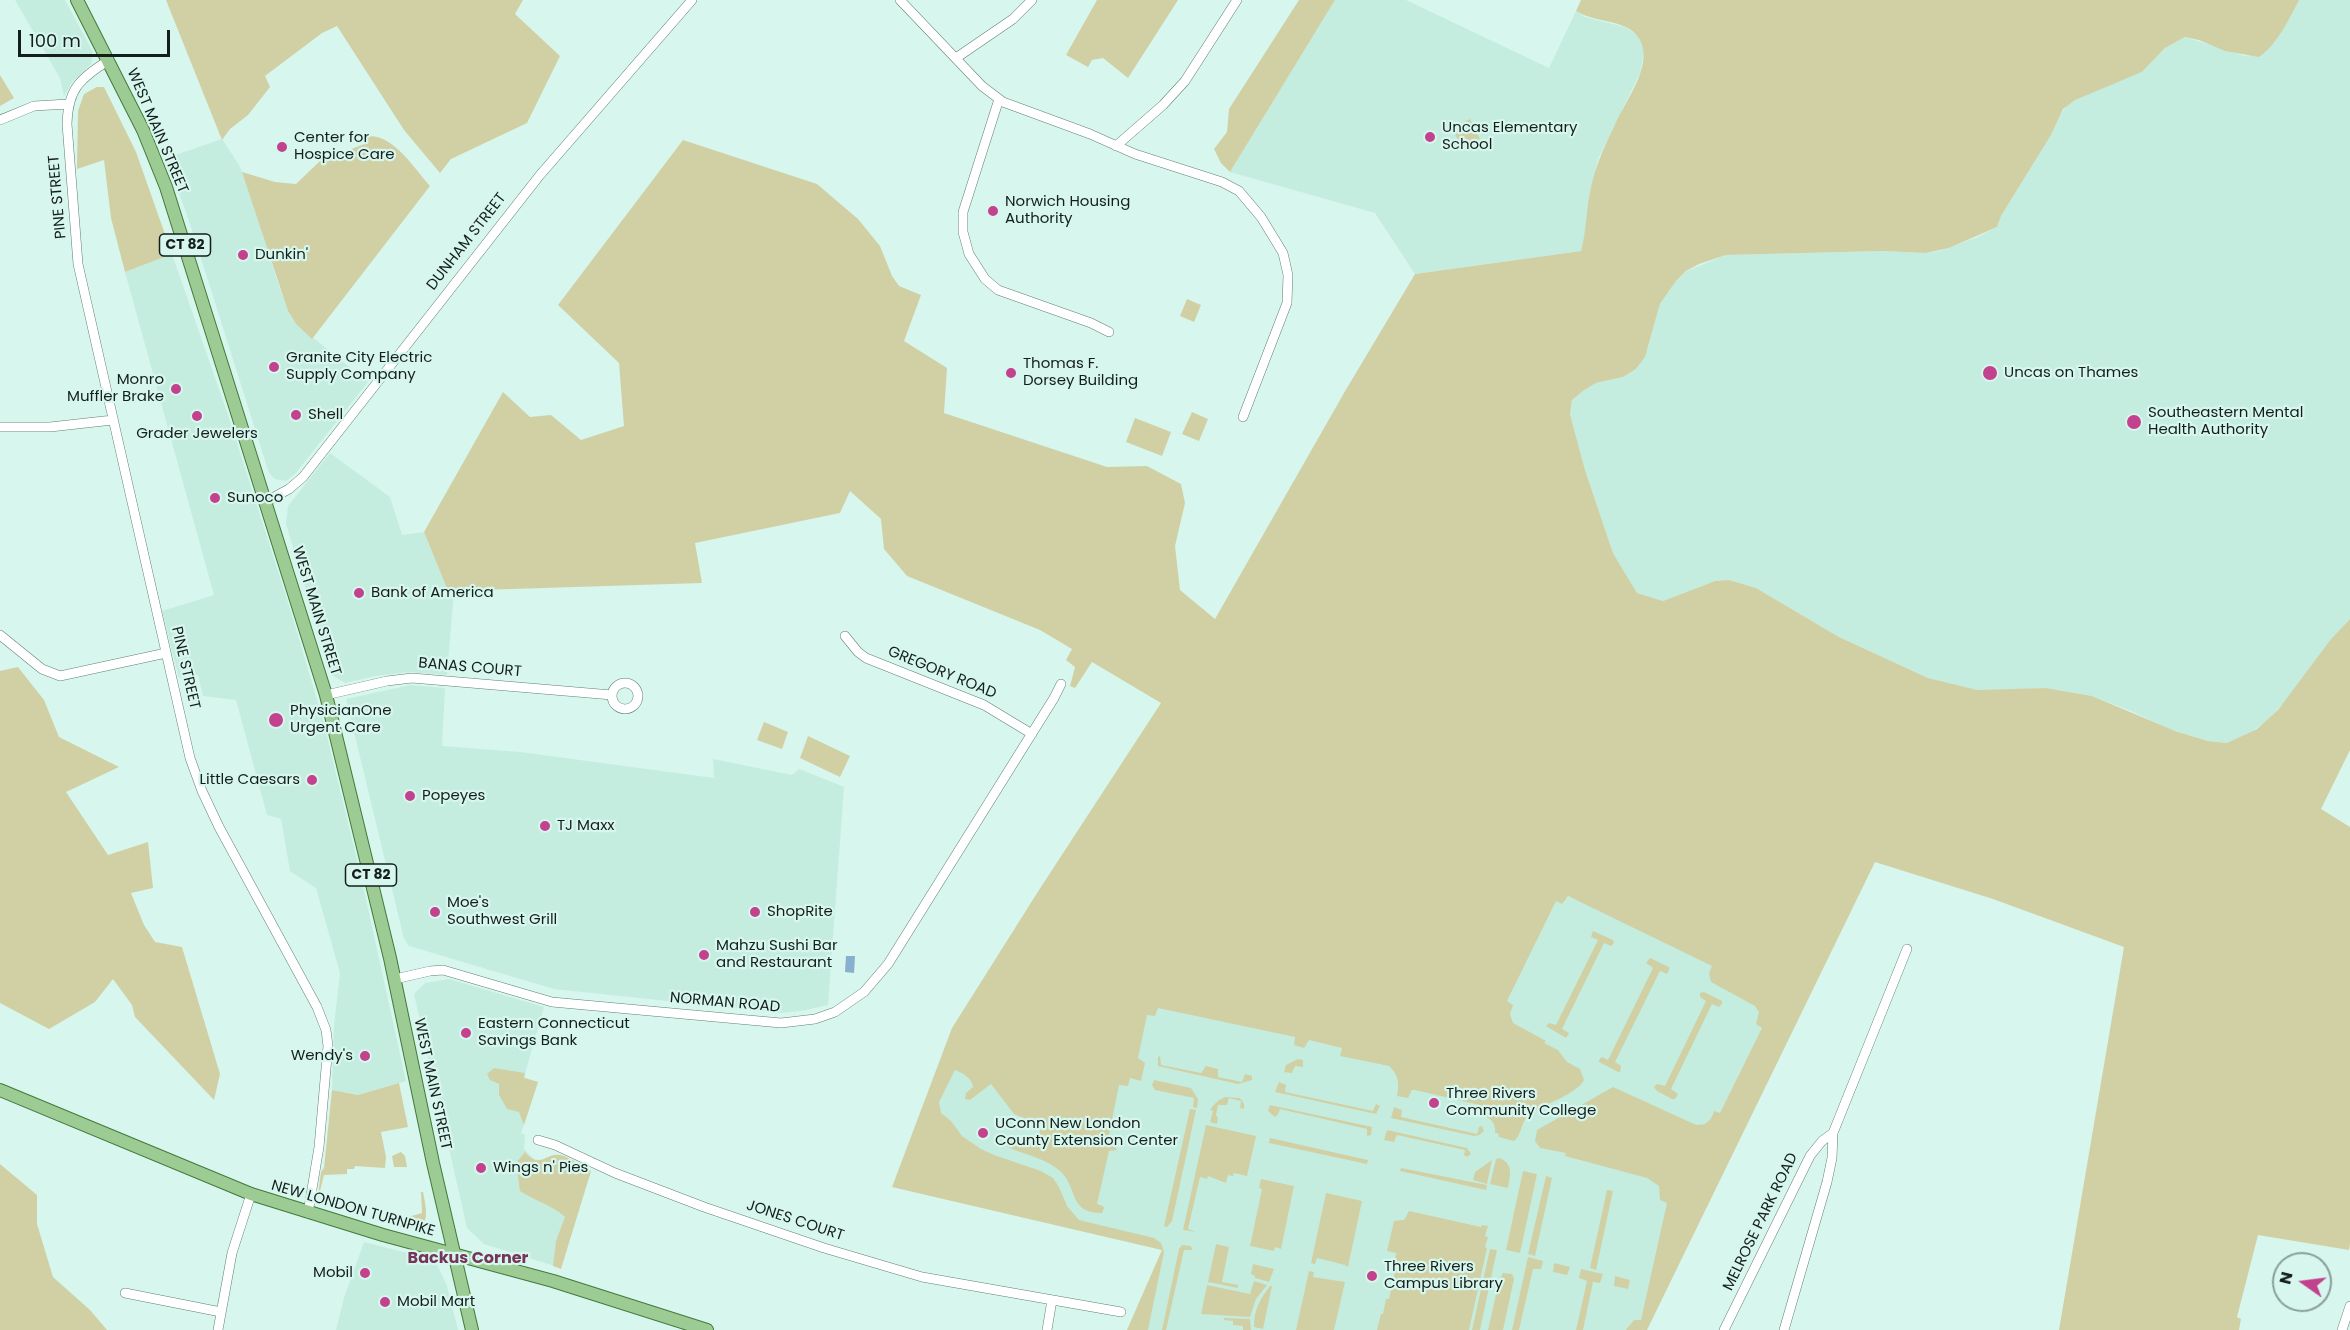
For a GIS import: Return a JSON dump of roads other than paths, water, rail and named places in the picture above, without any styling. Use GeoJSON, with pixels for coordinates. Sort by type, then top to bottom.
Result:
{"type":"FeatureCollection","features":[{"type":"Feature","properties":{"kind":"main road","name":"WEST MAIN STREET"},"geometry":{"type":"LineString","coordinates":[[77,0],[147,138],[166,187],[267,501],[326,695],[395,979],[454,1254]]}},
{"type":"Feature","properties":{"kind":"main road","name":"NEW LONDON TURNPIKE"},"geometry":{"type":"LineString","coordinates":[[0,1090],[251,1194],[308,1213],[572,1286],[707,1330]]}},
{"type":"Feature","properties":{"kind":"main road","name":"CT 82"},"geometry":{"type":"LineString","coordinates":[[454,1254],[472,1330]]}},
{"type":"Feature","properties":{"kind":"street","name":"DUNHAM STREET"},"geometry":{"type":"LineString","coordinates":[[267,501],[289,489],[303,477],[540,175],[692,0]]}},
{"type":"Feature","properties":{"kind":"street"},"geometry":{"type":"LineString","coordinates":[[900,0],[982,86],[999,99],[1116,146],[1234,188],[1246,198],[1276,240],[1287,264],[1288,276],[1287,303],[1243,417]]}},
{"type":"Feature","properties":{"kind":"street"},"geometry":{"type":"LineString","coordinates":[[956,58],[1013,19],[1032,0]]}},
{"type":"Feature","properties":{"kind":"street"},"geometry":{"type":"LineString","coordinates":[[1116,146],[1163,105],[1185,81],[1237,0]]}},
{"type":"Feature","properties":{"kind":"street"},"geometry":{"type":"LineString","coordinates":[[0,120],[34,106],[68,104],[74,90],[86,76],[109,60]]}},
{"type":"Feature","properties":{"kind":"street"},"geometry":{"type":"LineString","coordinates":[[999,99],[963,212],[963,232],[969,254],[985,279],[998,290],[1091,323],[1109,332]]}},
{"type":"Feature","properties":{"kind":"street","name":"PINE STREET"},"geometry":{"type":"LineString","coordinates":[[68,104],[67,124],[78,264],[190,758],[202,792],[317,1007],[326,1030],[328,1046],[319,1147],[308,1213]]}},
{"type":"Feature","properties":{"kind":"street"},"geometry":{"type":"LineString","coordinates":[[0,427],[50,427],[113,420]]}},
{"type":"Feature","properties":{"kind":"street"},"geometry":{"type":"LineString","coordinates":[[0,635],[42,669],[60,676],[166,653]]}},
{"type":"Feature","properties":{"kind":"street","name":"GREGORY ROAD"},"geometry":{"type":"LineString","coordinates":[[845,636],[866,658],[988,707],[1032,734]]}},
{"type":"Feature","properties":{"kind":"street","name":"BANAS COURT"},"geometry":{"type":"LineString","coordinates":[[326,695],[387,681],[412,678],[612,695]]}},
{"type":"Feature","properties":{"kind":"street","name":"NORMAN ROAD"},"geometry":{"type":"LineString","coordinates":[[395,979],[430,971],[447,971],[552,1002],[756,1022],[796,1022],[829,1015],[864,992],[888,963],[1061,684]]}},
{"type":"Feature","properties":{"kind":"street","name":"MELROSE PARK ROAD"},"geometry":{"type":"LineString","coordinates":[[1784,1330],[1827,1182],[1832,1158],[1833,1133],[1907,949]]}},
{"type":"Feature","properties":{"kind":"street","name":"MELROSE PARK ROAD"},"geometry":{"type":"LineString","coordinates":[[1724,1330],[1810,1156],[1822,1141],[1833,1133]]}},
{"type":"Feature","properties":{"kind":"street","name":"JONES COURT"},"geometry":{"type":"LineString","coordinates":[[538,1140],[693,1203],[824,1248],[922,1277],[1121,1312]]}},
{"type":"Feature","properties":{"kind":"street"},"geometry":{"type":"LineString","coordinates":[[218,1330],[232,1253],[251,1194]]}},
{"type":"Feature","properties":{"kind":"street"},"geometry":{"type":"LineString","coordinates":[[125,1293],[221,1312]]}},
{"type":"Feature","properties":{"kind":"street"},"geometry":{"type":"LineString","coordinates":[[1047,1330],[1052,1300]]}},
{"type":"Feature","properties":{"kind":"street"},"geometry":{"type":"LineString","coordinates":[[2343,1330],[2350,1306]]}},
{"type":"Feature","properties":{"kind":"water"},"geometry":{"type":"Polygon","coordinates":[[[846,956],[855,956],[854,973],[845,972],[846,956]]]}},
{"type":"Feature","properties":{"kind":"place","name":"Uncas Elementary School"},"geometry":{"type":"Point","coordinates":[1430,137]}},
{"type":"Feature","properties":{"kind":"place","name":"Center for Hospice Care"},"geometry":{"type":"Point","coordinates":[282,147]}},
{"type":"Feature","properties":{"kind":"place","name":"Norwich Housing Authority"},"geometry":{"type":"Point","coordinates":[993,211]}},
{"type":"Feature","properties":{"kind":"place","name":"Dunkin'"},"geometry":{"type":"Point","coordinates":[243,255]}},
{"type":"Feature","properties":{"kind":"place","name":"Granite City Electric Supply Company"},"geometry":{"type":"Point","coordinates":[274,367]}},
{"type":"Feature","properties":{"kind":"place","name":"Thomas F. Dorsey Building"},"geometry":{"type":"Point","coordinates":[1011,373]}},
{"type":"Feature","properties":{"kind":"place","name":"Uncas on Thames"},"geometry":{"type":"Point","coordinates":[1990,373]}},
{"type":"Feature","properties":{"kind":"place","name":"Monro Muffler Brake"},"geometry":{"type":"Point","coordinates":[176,389]}},
{"type":"Feature","properties":{"kind":"place","name":"Shell"},"geometry":{"type":"Point","coordinates":[296,415]}},
{"type":"Feature","properties":{"kind":"place","name":"Grader Jewelers"},"geometry":{"type":"Point","coordinates":[197,416]}},
{"type":"Feature","properties":{"kind":"place","name":"Southeastern Mental Health Authority"},"geometry":{"type":"Point","coordinates":[2134,422]}},
{"type":"Feature","properties":{"kind":"place","name":"Sunoco"},"geometry":{"type":"Point","coordinates":[215,498]}},
{"type":"Feature","properties":{"kind":"place","name":"Bank of America"},"geometry":{"type":"Point","coordinates":[359,593]}},
{"type":"Feature","properties":{"kind":"place","name":"PhysicianOne Urgent Care"},"geometry":{"type":"Point","coordinates":[276,720]}},
{"type":"Feature","properties":{"kind":"place","name":"Little Caesars"},"geometry":{"type":"Point","coordinates":[312,780]}},
{"type":"Feature","properties":{"kind":"place","name":"Popeyes"},"geometry":{"type":"Point","coordinates":[410,796]}},
{"type":"Feature","properties":{"kind":"place","name":"TJ Maxx"},"geometry":{"type":"Point","coordinates":[545,826]}},
{"type":"Feature","properties":{"kind":"place","name":"Moe's Southwest Grill"},"geometry":{"type":"Point","coordinates":[435,912]}},
{"type":"Feature","properties":{"kind":"place","name":"ShopRite"},"geometry":{"type":"Point","coordinates":[755,912]}},
{"type":"Feature","properties":{"kind":"place","name":"Mahzu Sushi Bar and Restaurant"},"geometry":{"type":"Point","coordinates":[704,955]}},
{"type":"Feature","properties":{"kind":"place","name":"Eastern Connecticut Savings Bank"},"geometry":{"type":"Point","coordinates":[466,1033]}},
{"type":"Feature","properties":{"kind":"place","name":"Wendy's"},"geometry":{"type":"Point","coordinates":[365,1056]}},
{"type":"Feature","properties":{"kind":"place","name":"Three Rivers Community College"},"geometry":{"type":"Point","coordinates":[1434,1103]}},
{"type":"Feature","properties":{"kind":"place","name":"UConn New London County Extension Center"},"geometry":{"type":"Point","coordinates":[983,1133]}},
{"type":"Feature","properties":{"kind":"place","name":"Wings n' Pies"},"geometry":{"type":"Point","coordinates":[481,1168]}},
{"type":"Feature","properties":{"kind":"place","name":"Mobil"},"geometry":{"type":"Point","coordinates":[365,1273]}},
{"type":"Feature","properties":{"kind":"place","name":"Three Rivers Campus Library"},"geometry":{"type":"Point","coordinates":[1372,1276]}},
{"type":"Feature","properties":{"kind":"place","name":"Mobil Mart"},"geometry":{"type":"Point","coordinates":[385,1302]}},
{"type":"Feature","properties":{"kind":"district","name":"Backus Corner"},"geometry":{"type":"Point","coordinates":[468,1259]}}]}
